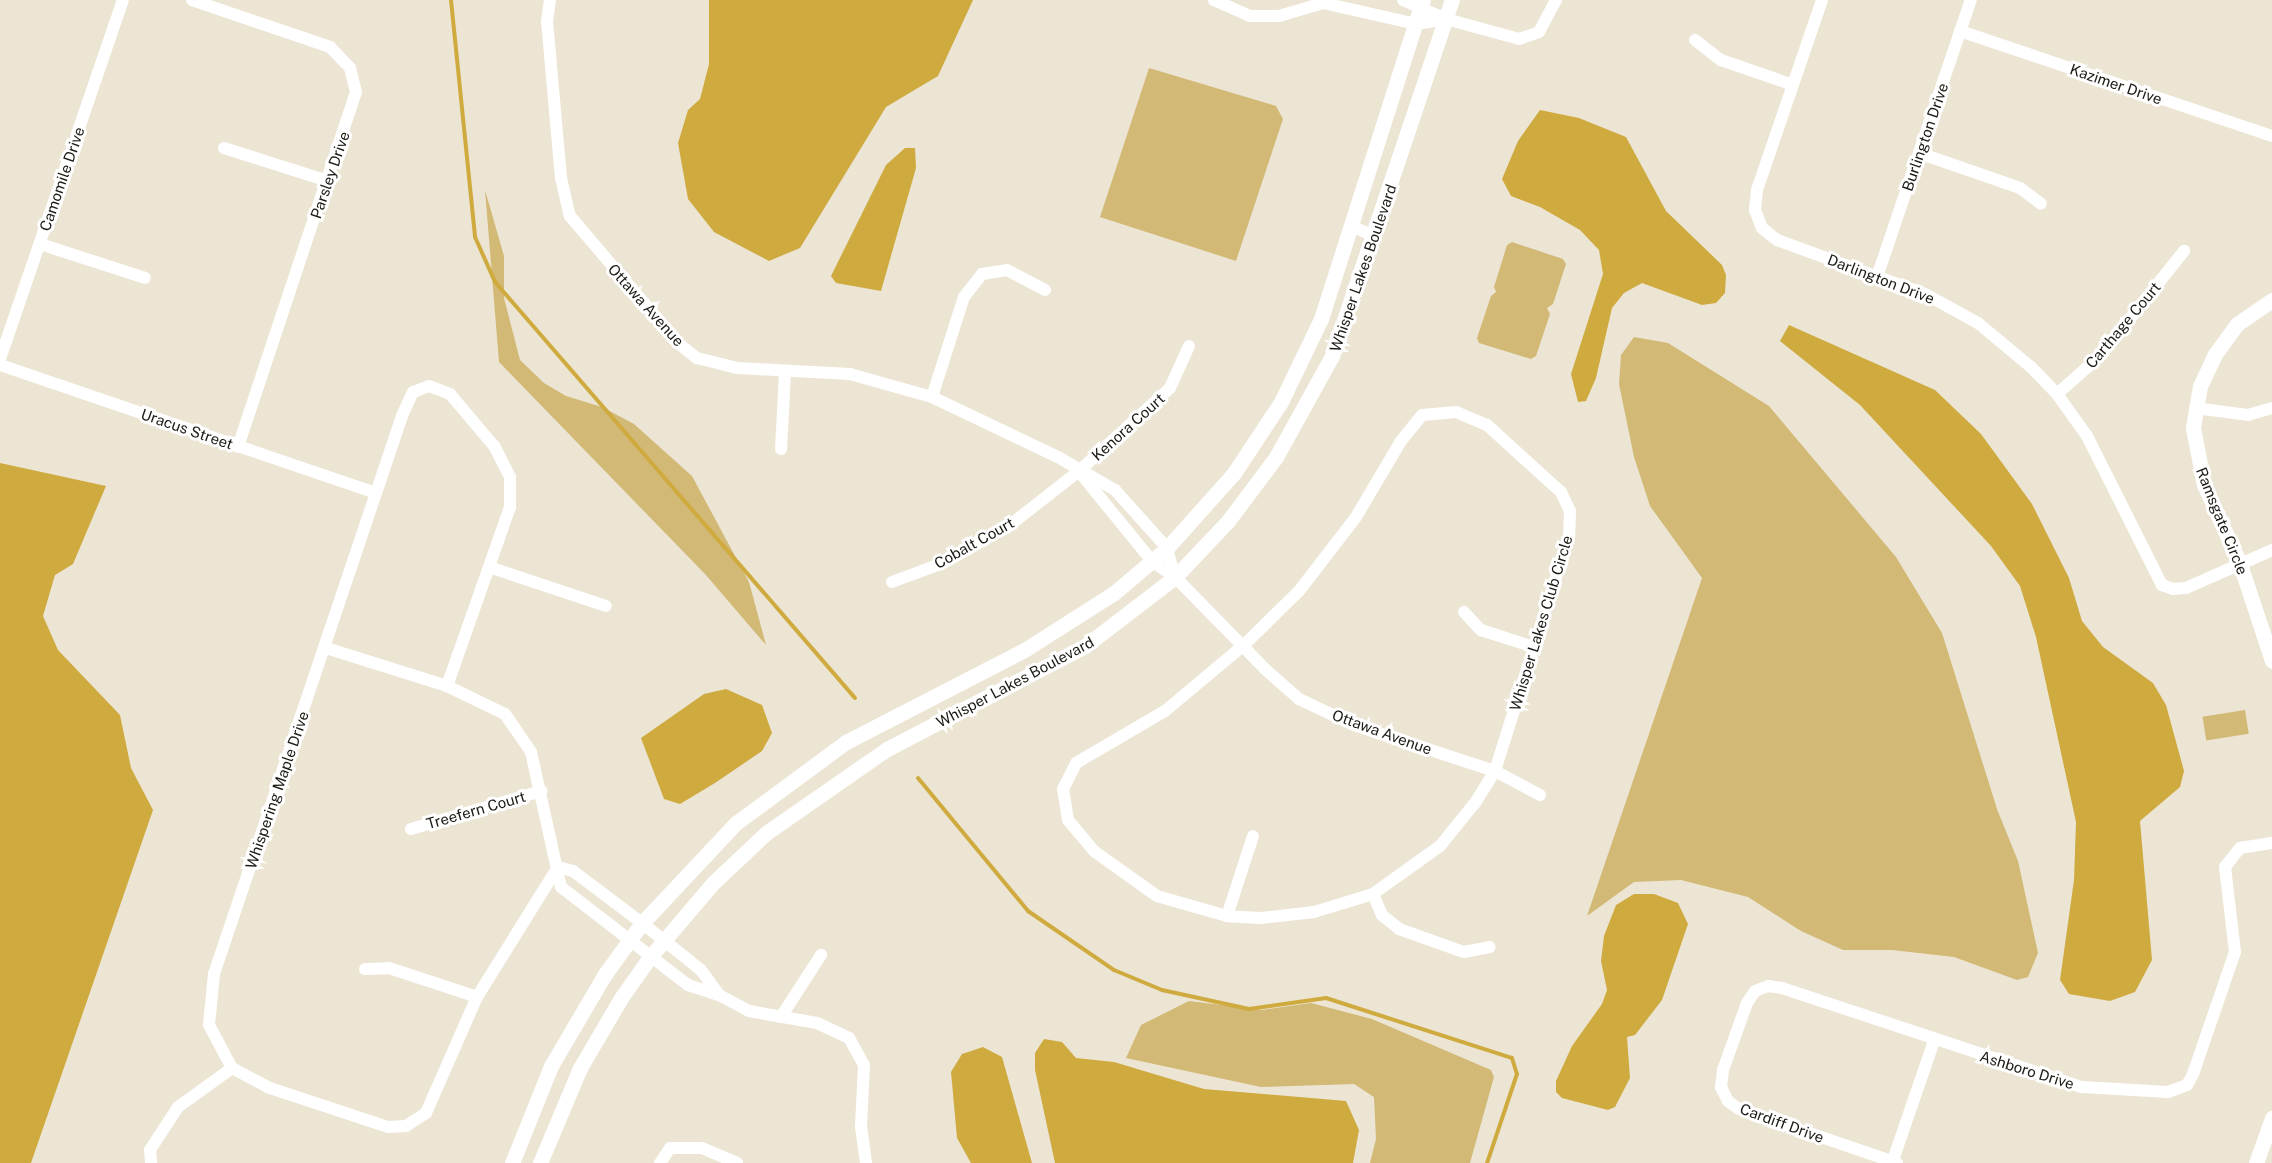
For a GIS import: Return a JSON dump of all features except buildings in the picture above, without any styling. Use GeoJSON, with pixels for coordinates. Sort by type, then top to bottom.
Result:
{"type":"FeatureCollection","features":[{"type":"Feature","properties":{"kind":"street","name":"Camomile Drive"},"geometry":{"type":"LineString","coordinates":[[0,358],[123,0]]}},
{"type":"Feature","properties":{"kind":"street","name":"Parsley Drive"},"geometry":{"type":"LineString","coordinates":[[192,0],[330,47],[350,68],[356,92],[238,447]]}},
{"type":"Feature","properties":{"kind":"street","name":"Ottawa Avenue"},"geometry":{"type":"LineString","coordinates":[[550,0],[547,21],[561,178],[570,216],[679,344],[697,358],[737,368],[785,373],[850,374],[932,397],[1058,457],[1114,490],[1167,548],[1175,577]]}},
{"type":"Feature","properties":{"kind":"street"},"geometry":{"type":"LineString","coordinates":[[1214,0],[1250,16],[1279,16],[1327,1],[1416,24],[1446,19]]}},
{"type":"Feature","properties":{"kind":"street"},"geometry":{"type":"LineString","coordinates":[[1403,0],[1422,3],[1446,19],[1519,39],[1539,32],[1556,0]]}},
{"type":"Feature","properties":{"kind":"street","name":"Whisper Lakes Boulevard"},"geometry":{"type":"LineString","coordinates":[[540,1163],[580,1068],[650,957],[713,883],[766,833],[826,788],[887,749],[1085,646],[1175,577],[1228,521],[1276,457],[1311,399],[1350,312],[1452,0]]}},
{"type":"Feature","properties":{"kind":"street","name":"Darlington Drive"},"geometry":{"type":"LineString","coordinates":[[1822,0],[1757,190],[1755,210],[1759,222],[1777,240],[1878,274],[1927,295],[1978,323],[2057,394],[2087,436],[2162,585],[2174,589],[2186,588],[2272,550]]}},
{"type":"Feature","properties":{"kind":"street","name":"Burlington Drive"},"geometry":{"type":"LineString","coordinates":[[1878,274],[1971,0]]}},
{"type":"Feature","properties":{"kind":"street","name":"Whisper Lakes Boulevard"},"geometry":{"type":"LineString","coordinates":[[512,1163],[552,1066],[584,1007],[642,923],[736,823],[846,742],[1073,621],[1167,548],[1234,472],[1281,402],[1321,319],[1422,3]]}},
{"type":"Feature","properties":{"kind":"street","name":"Kazimer Drive"},"geometry":{"type":"LineString","coordinates":[[1960,31],[2272,136]]}},
{"type":"Feature","properties":{"kind":"street"},"geometry":{"type":"LineString","coordinates":[[1695,40],[1721,60],[1793,85]]}},
{"type":"Feature","properties":{"kind":"street"},"geometry":{"type":"LineString","coordinates":[[224,148],[328,181]]}},
{"type":"Feature","properties":{"kind":"street"},"geometry":{"type":"LineString","coordinates":[[1919,153],[2020,188],[2041,204]]}},
{"type":"Feature","properties":{"kind":"street"},"geometry":{"type":"LineString","coordinates":[[1351,226],[1375,236]]}},
{"type":"Feature","properties":{"kind":"street"},"geometry":{"type":"LineString","coordinates":[[40,244],[145,278]]}},
{"type":"Feature","properties":{"kind":"street","name":"Carthage Court"},"geometry":{"type":"LineString","coordinates":[[2057,394],[2102,354],[2184,251]]}},
{"type":"Feature","properties":{"kind":"street"},"geometry":{"type":"LineString","coordinates":[[932,397],[964,297],[982,274],[1008,270],[1045,290]]}},
{"type":"Feature","properties":{"kind":"street","name":"Ramsgate Circle"},"geometry":{"type":"LineString","coordinates":[[2272,300],[2246,316],[2221,343],[2204,375],[2195,408],[2194,438],[2201,476],[2241,564],[2272,661]]}},
{"type":"Feature","properties":{"kind":"street","name":"Kenora Court"},"geometry":{"type":"LineString","coordinates":[[1079,471],[1170,388],[1189,346]]}},
{"type":"Feature","properties":{"kind":"street","name":"Uracus Street"},"geometry":{"type":"LineString","coordinates":[[0,365],[375,493]]}},
{"type":"Feature","properties":{"kind":"street"},"geometry":{"type":"LineString","coordinates":[[781,449],[785,373]]}},
{"type":"Feature","properties":{"kind":"street","name":"Whispering Maple Drive"},"geometry":{"type":"LineString","coordinates":[[232,1068],[209,1025],[214,974],[326,648],[375,493],[413,392],[429,386],[450,394],[494,446],[510,477],[510,507],[447,686]]}},
{"type":"Feature","properties":{"kind":"street"},"geometry":{"type":"LineString","coordinates":[[2195,408],[2248,415],[2272,408]]}},
{"type":"Feature","properties":{"kind":"street","name":"Whisper Lakes Club Circle"},"geometry":{"type":"LineString","coordinates":[[1456,412],[1487,425],[1561,492],[1570,511],[1569,536],[1534,647],[1495,771],[1474,804],[1440,846],[1373,894],[1314,912],[1261,918],[1227,916],[1157,896],[1094,851],[1068,819],[1063,789],[1076,763],[1164,711],[1244,645],[1299,591],[1356,517],[1401,441],[1422,415],[1456,412]]}},
{"type":"Feature","properties":{"kind":"street","name":"Ottawa Avenue"},"geometry":{"type":"LineString","coordinates":[[1079,471],[1152,561],[1175,577],[1299,699],[1354,725],[1495,771],[1540,795]]}},
{"type":"Feature","properties":{"kind":"street","name":"Cobalt Court"},"geometry":{"type":"LineString","coordinates":[[892,582],[943,563],[1010,525],[1079,471]]}},
{"type":"Feature","properties":{"kind":"street"},"geometry":{"type":"LineString","coordinates":[[489,567],[606,606]]}},
{"type":"Feature","properties":{"kind":"street"},"geometry":{"type":"LineString","coordinates":[[1464,612],[1481,630],[1534,647]]}},
{"type":"Feature","properties":{"kind":"street"},"geometry":{"type":"LineString","coordinates":[[326,648],[447,686],[505,714],[531,752],[542,791],[561,887],[688,985],[719,995],[749,1011],[817,1023],[849,1038],[864,1065],[861,1127],[866,1163]]}},
{"type":"Feature","properties":{"kind":"street","name":"Treefern Court"},"geometry":{"type":"LineString","coordinates":[[411,829],[542,791]]}},
{"type":"Feature","properties":{"kind":"street"},"geometry":{"type":"LineString","coordinates":[[1227,916],[1253,836]]}},
{"type":"Feature","properties":{"kind":"street","name":"Ashboro Drive"},"geometry":{"type":"LineString","coordinates":[[1734,1040],[1747,1003],[1755,991],[1768,986],[2082,1087],[2168,1092],[2187,1085],[2235,952],[2225,867],[2240,848],[2272,843]]}},
{"type":"Feature","properties":{"kind":"street"},"geometry":{"type":"LineString","coordinates":[[558,867],[573,871],[664,940],[700,969],[719,995]]}},
{"type":"Feature","properties":{"kind":"street"},"geometry":{"type":"LineString","coordinates":[[151,1163],[150,1150],[178,1107],[232,1068],[267,1088],[388,1127],[406,1126],[426,1113],[477,997],[558,867]]}},
{"type":"Feature","properties":{"kind":"street"},"geometry":{"type":"LineString","coordinates":[[1373,894],[1383,915],[1399,928],[1464,952],[1490,947]]}},
{"type":"Feature","properties":{"kind":"street"},"geometry":{"type":"LineString","coordinates":[[781,1017],[821,955]]}},
{"type":"Feature","properties":{"kind":"street"},"geometry":{"type":"LineString","coordinates":[[365,969],[389,968],[477,997]]}},
{"type":"Feature","properties":{"kind":"street","name":"Cardiff Drive"},"geometry":{"type":"LineString","coordinates":[[1734,1040],[1721,1087],[1733,1105],[1894,1162]]}},
{"type":"Feature","properties":{"kind":"street"},"geometry":{"type":"LineString","coordinates":[[1894,1162],[1934,1041]]}},
{"type":"Feature","properties":{"kind":"street"},"geometry":{"type":"LineString","coordinates":[[2256,1163],[2272,1118]]}},
{"type":"Feature","properties":{"kind":"street"},"geometry":{"type":"LineString","coordinates":[[660,1163],[670,1148],[702,1148],[737,1163]]}},
{"type":"Feature","properties":{"kind":"shaded area"},"geometry":{"type":"Polygon","coordinates":[[[709,0],[973,0],[938,76],[886,107],[800,248],[769,261],[714,232],[688,199],[678,143],[688,110],[700,99],[709,64],[709,0]]]}},
{"type":"Feature","properties":{"kind":"shaded area"},"geometry":{"type":"Polygon","coordinates":[[[1149,68],[1276,106],[1283,119],[1236,261],[1100,217],[1149,68]]]}},
{"type":"Feature","properties":{"kind":"shaded area"},"geometry":{"type":"Polygon","coordinates":[[[1540,110],[1579,118],[1626,137],[1666,211],[1722,265],[1726,275],[1725,293],[1716,303],[1702,305],[1642,283],[1624,293],[1612,308],[1596,378],[1586,401],[1578,402],[1571,374],[1603,274],[1599,250],[1580,230],[1540,207],[1511,196],[1502,179],[1518,141],[1540,110]]]}},
{"type":"Feature","properties":{"kind":"shaded area"},"geometry":{"type":"Polygon","coordinates":[[[905,148],[915,148],[916,168],[881,291],[836,283],[831,276],[886,165],[905,148]]]}},
{"type":"Feature","properties":{"kind":"shaded area"},"geometry":{"type":"Polygon","coordinates":[[[485,190],[504,256],[504,298],[520,360],[544,383],[566,396],[602,407],[634,424],[692,476],[749,582],[766,645],[705,574],[499,362],[485,190]]]}},
{"type":"Feature","properties":{"kind":"shaded area"},"geometry":{"type":"Polygon","coordinates":[[[1512,242],[1563,259],[1566,264],[1553,304],[1547,308],[1550,314],[1536,356],[1531,359],[1479,343],[1477,338],[1491,296],[1496,292],[1494,287],[1507,245],[1512,242]]]}},
{"type":"Feature","properties":{"kind":"shaded area"},"geometry":{"type":"Polygon","coordinates":[[[1789,325],[1935,390],[1981,434],[2032,504],[2069,578],[2082,621],[2103,647],[2153,683],[2166,705],[2184,771],[2180,787],[2140,821],[2152,960],[2135,992],[2110,1001],[2069,994],[2060,980],[2074,880],[2076,822],[2036,637],[2020,586],[1991,546],[1860,405],[1780,341],[1789,325]]]}},
{"type":"Feature","properties":{"kind":"shaded area"},"geometry":{"type":"Polygon","coordinates":[[[1634,337],[1668,343],[1769,406],[1896,557],[1942,633],[1997,809],[2018,861],[2038,953],[2028,977],[2017,980],[1954,957],[1892,950],[1843,950],[1801,931],[1748,897],[1681,880],[1634,882],[1587,916],[1702,578],[1650,506],[1634,457],[1619,384],[1621,355],[1634,337]]]}},
{"type":"Feature","properties":{"kind":"shaded area"},"geometry":{"type":"Polygon","coordinates":[[[0,463],[106,486],[73,564],[55,575],[43,616],[58,650],[120,715],[131,768],[153,810],[31,1163],[0,1163],[0,463]]]}},
{"type":"Feature","properties":{"kind":"shaded area"},"geometry":{"type":"Polygon","coordinates":[[[726,689],[762,705],[772,733],[762,751],[680,804],[664,799],[641,738],[704,694],[726,689]]]}},
{"type":"Feature","properties":{"kind":"shaded area"},"geometry":{"type":"Polygon","coordinates":[[[2245,710],[2249,734],[2206,740],[2203,717],[2245,710]]]}},
{"type":"Feature","properties":{"kind":"shaded area"},"geometry":{"type":"Polygon","coordinates":[[[1634,894],[1654,894],[1678,903],[1688,924],[1662,1000],[1635,1035],[1627,1037],[1630,1078],[1615,1107],[1608,1110],[1562,1098],[1556,1092],[1556,1081],[1572,1046],[1602,1004],[1607,990],[1601,961],[1604,936],[1616,905],[1634,894]]]}},
{"type":"Feature","properties":{"kind":"shaded area"},"geometry":{"type":"Polygon","coordinates":[[[1189,1001],[1262,1010],[1311,1003],[1372,1019],[1491,1070],[1494,1077],[1470,1163],[1370,1163],[1376,1139],[1374,1097],[1354,1084],[1261,1087],[1126,1058],[1141,1025],[1189,1001]]]}},
{"type":"Feature","properties":{"kind":"shaded area"},"geometry":{"type":"Polygon","coordinates":[[[1044,1039],[1062,1042],[1076,1058],[1114,1062],[1204,1089],[1346,1101],[1359,1130],[1353,1163],[1055,1163],[1035,1070],[1035,1053],[1044,1039]]]}},
{"type":"Feature","properties":{"kind":"shaded area"},"geometry":{"type":"Polygon","coordinates":[[[983,1047],[1002,1057],[1032,1163],[971,1163],[957,1138],[951,1072],[962,1054],[983,1047]]]}},
{"type":"Feature","properties":{"kind":"waterway"},"geometry":{"type":"LineString","coordinates":[[451,0],[475,237],[495,282],[855,698]]}},
{"type":"Feature","properties":{"kind":"waterway"},"geometry":{"type":"LineString","coordinates":[[918,778],[1028,911],[1114,970],[1162,990],[1249,1009],[1326,998],[1512,1058],[1517,1074],[1487,1163]]}}]}
